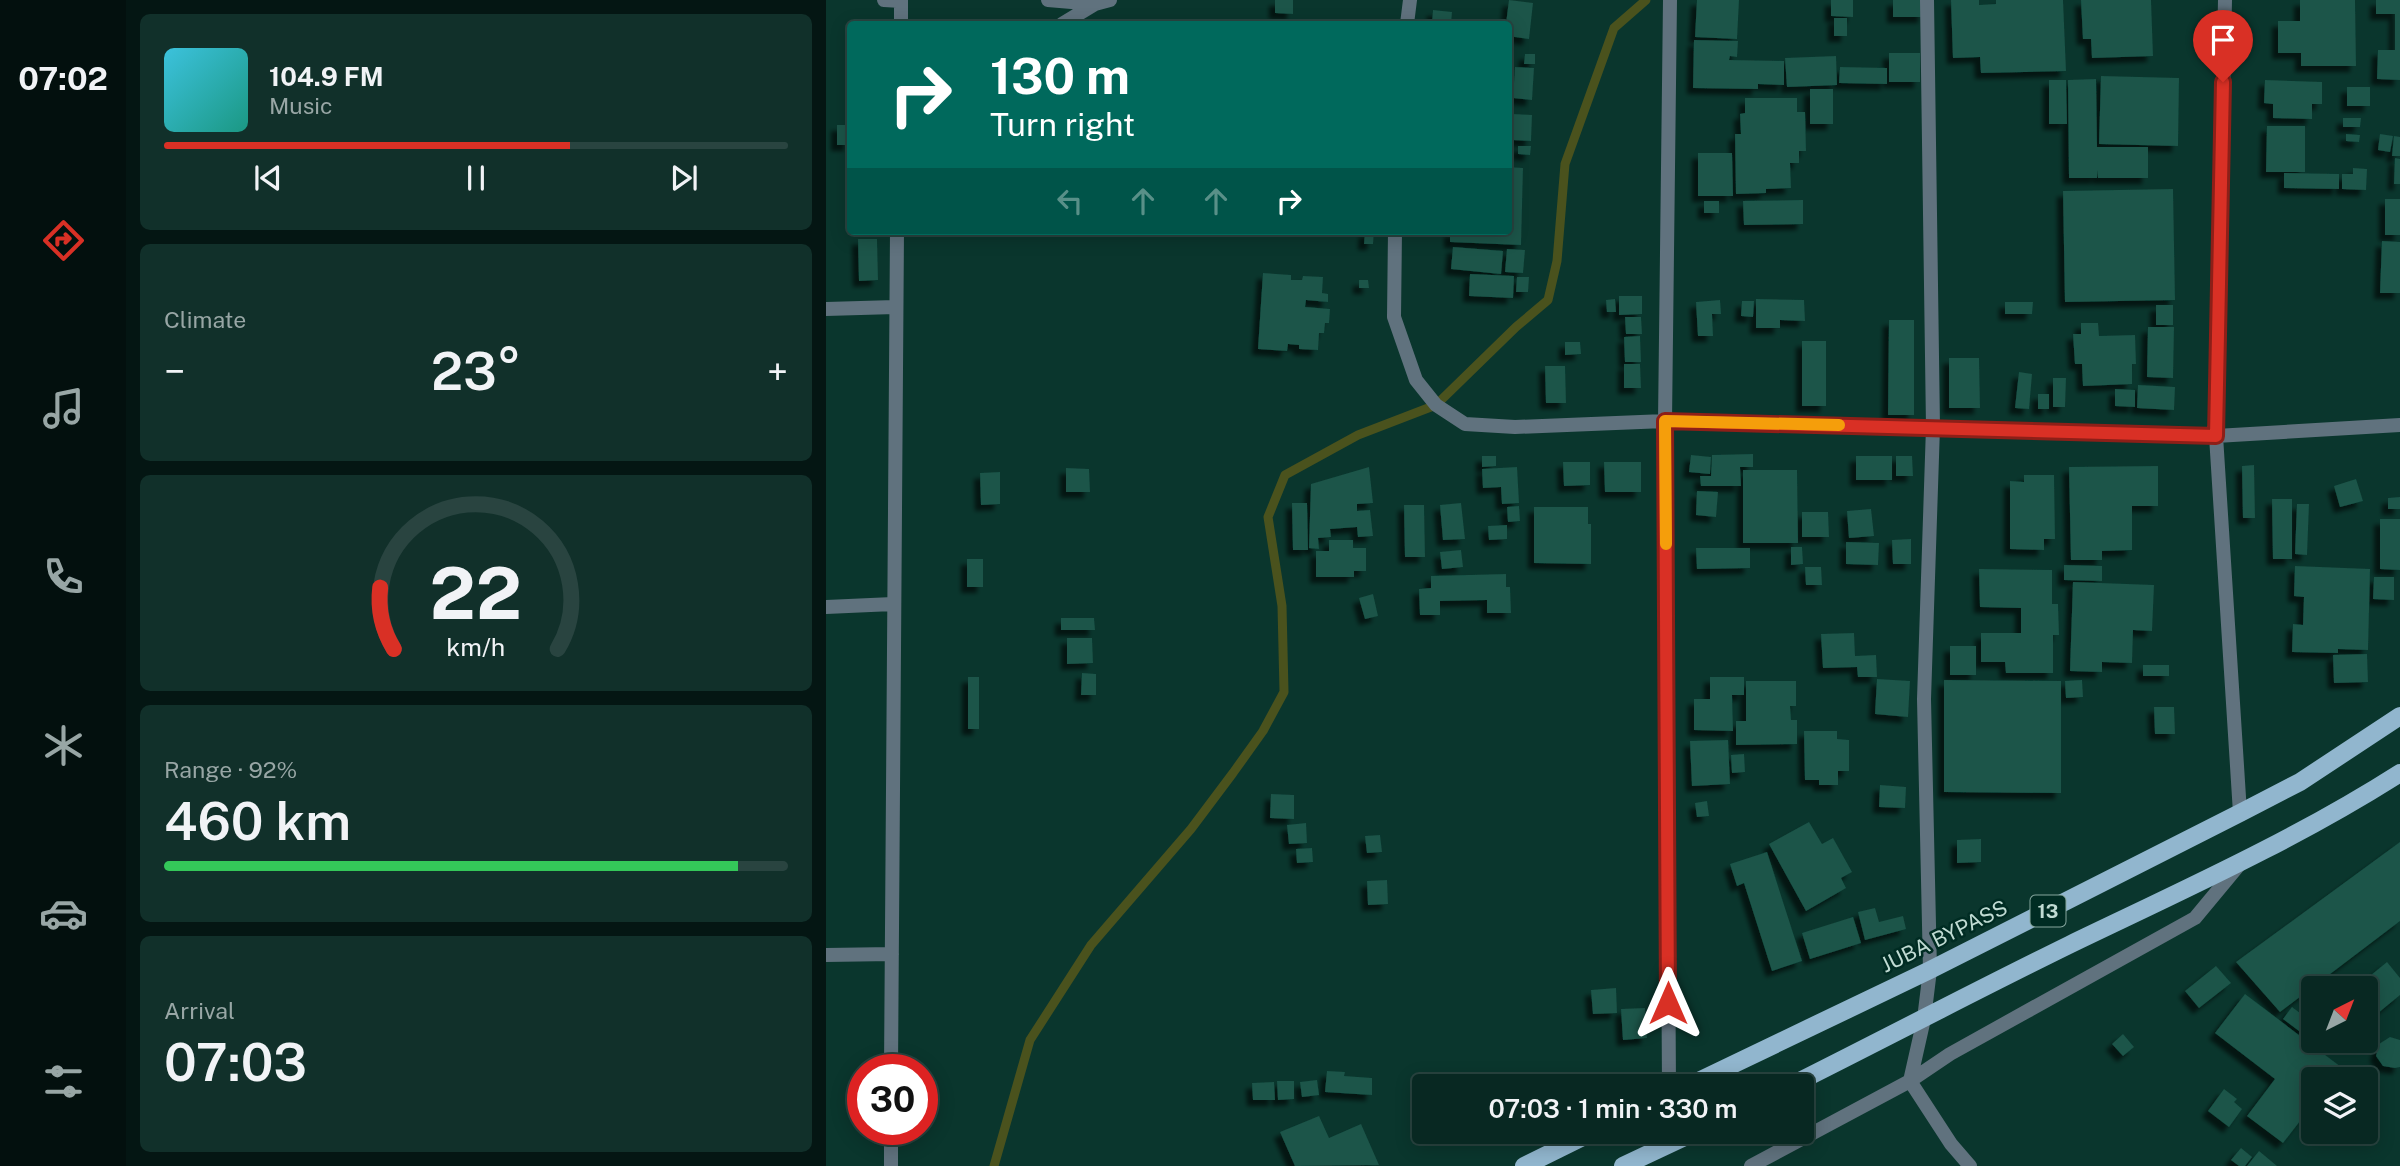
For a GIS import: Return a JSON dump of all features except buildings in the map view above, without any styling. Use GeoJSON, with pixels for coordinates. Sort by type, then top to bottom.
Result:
{"type":"FeatureCollection","features":[{"type":"Feature","properties":{"kind":"main road","name":"JUBA BYPASS"},"geometry":{"type":"LineString","coordinates":[[1713,1074],[1930,970],[2300,782],[2400,716]]}},
{"type":"Feature","properties":{"kind":"main road"},"geometry":{"type":"LineString","coordinates":[[1814,1074],[2242,861],[2325,818],[2400,773]]}},
{"type":"Feature","properties":{"kind":"main road"},"geometry":{"type":"LineString","coordinates":[[1524,1166],[1569,1144]]}},
{"type":"Feature","properties":{"kind":"main road"},"geometry":{"type":"LineString","coordinates":[[1623,1166],[1670,1144]]}},
{"type":"Feature","properties":{"kind":"street"},"geometry":{"type":"LineString","coordinates":[[884,0],[901,1],[901,21]]}},
{"type":"Feature","properties":{"kind":"street"},"geometry":{"type":"LineString","coordinates":[[1048,0],[1095,4]]}},
{"type":"Feature","properties":{"kind":"street"},"geometry":{"type":"LineString","coordinates":[[1067,21],[1095,4],[1110,0]]}},
{"type":"Feature","properties":{"kind":"street"},"geometry":{"type":"LineString","coordinates":[[1407,21],[1410,0]]}},
{"type":"Feature","properties":{"kind":"street"},"geometry":{"type":"LineString","coordinates":[[1669,1074],[1665,421],[1670,0]]}},
{"type":"Feature","properties":{"kind":"street"},"geometry":{"type":"LineString","coordinates":[[1927,0],[1933,427],[1924,699],[1930,970],[1924,1018],[1910,1081],[1951,1144],[1970,1166]]}},
{"type":"Feature","properties":{"kind":"street"},"geometry":{"type":"LineString","coordinates":[[2225,0],[2216,436],[2240,813]]}},
{"type":"Feature","properties":{"kind":"street"},"geometry":{"type":"LineString","coordinates":[[891,1054],[897,235]]}},
{"type":"Feature","properties":{"kind":"street"},"geometry":{"type":"LineString","coordinates":[[1395,235],[1394,317],[1416,380],[1436,405],[1465,424],[1515,427],[1665,421],[2216,436],[2400,425]]}},
{"type":"Feature","properties":{"kind":"street"},"geometry":{"type":"LineString","coordinates":[[826,309],[895,307]]}},
{"type":"Feature","properties":{"kind":"street"},"geometry":{"type":"LineString","coordinates":[[826,607],[893,604]]}},
{"type":"Feature","properties":{"kind":"street"},"geometry":{"type":"LineString","coordinates":[[1751,1166],[1910,1081],[1950,1054],[2195,918],[2242,861]]}},
{"type":"Feature","properties":{"kind":"street"},"geometry":{"type":"LineString","coordinates":[[826,955],[892,954]]}},
{"type":"Feature","properties":{"kind":"street"},"geometry":{"type":"LineString","coordinates":[[891,1145],[891,1166]]}},
{"type":"Feature","properties":{"kind":"waterway"},"geometry":{"type":"LineString","coordinates":[[994,1166],[1030,1040],[1091,945],[1191,829],[1263,731],[1284,692],[1282,606],[1268,517],[1285,475],[1358,435],[1436,405],[1516,327],[1548,300],[1557,261],[1565,164],[1614,28],[1646,0]]}},
{"type":"Feature","properties":{"kind":"slow traffic"},"geometry":{"type":"LineString","coordinates":[[1666,544],[1665,421],[1839,425]]}},
{"type":"Feature","properties":{"kind":"route"},"geometry":{"type":"LineString","coordinates":[[1668,1003],[1665,421],[2216,436],[2223,82]]}}]}
